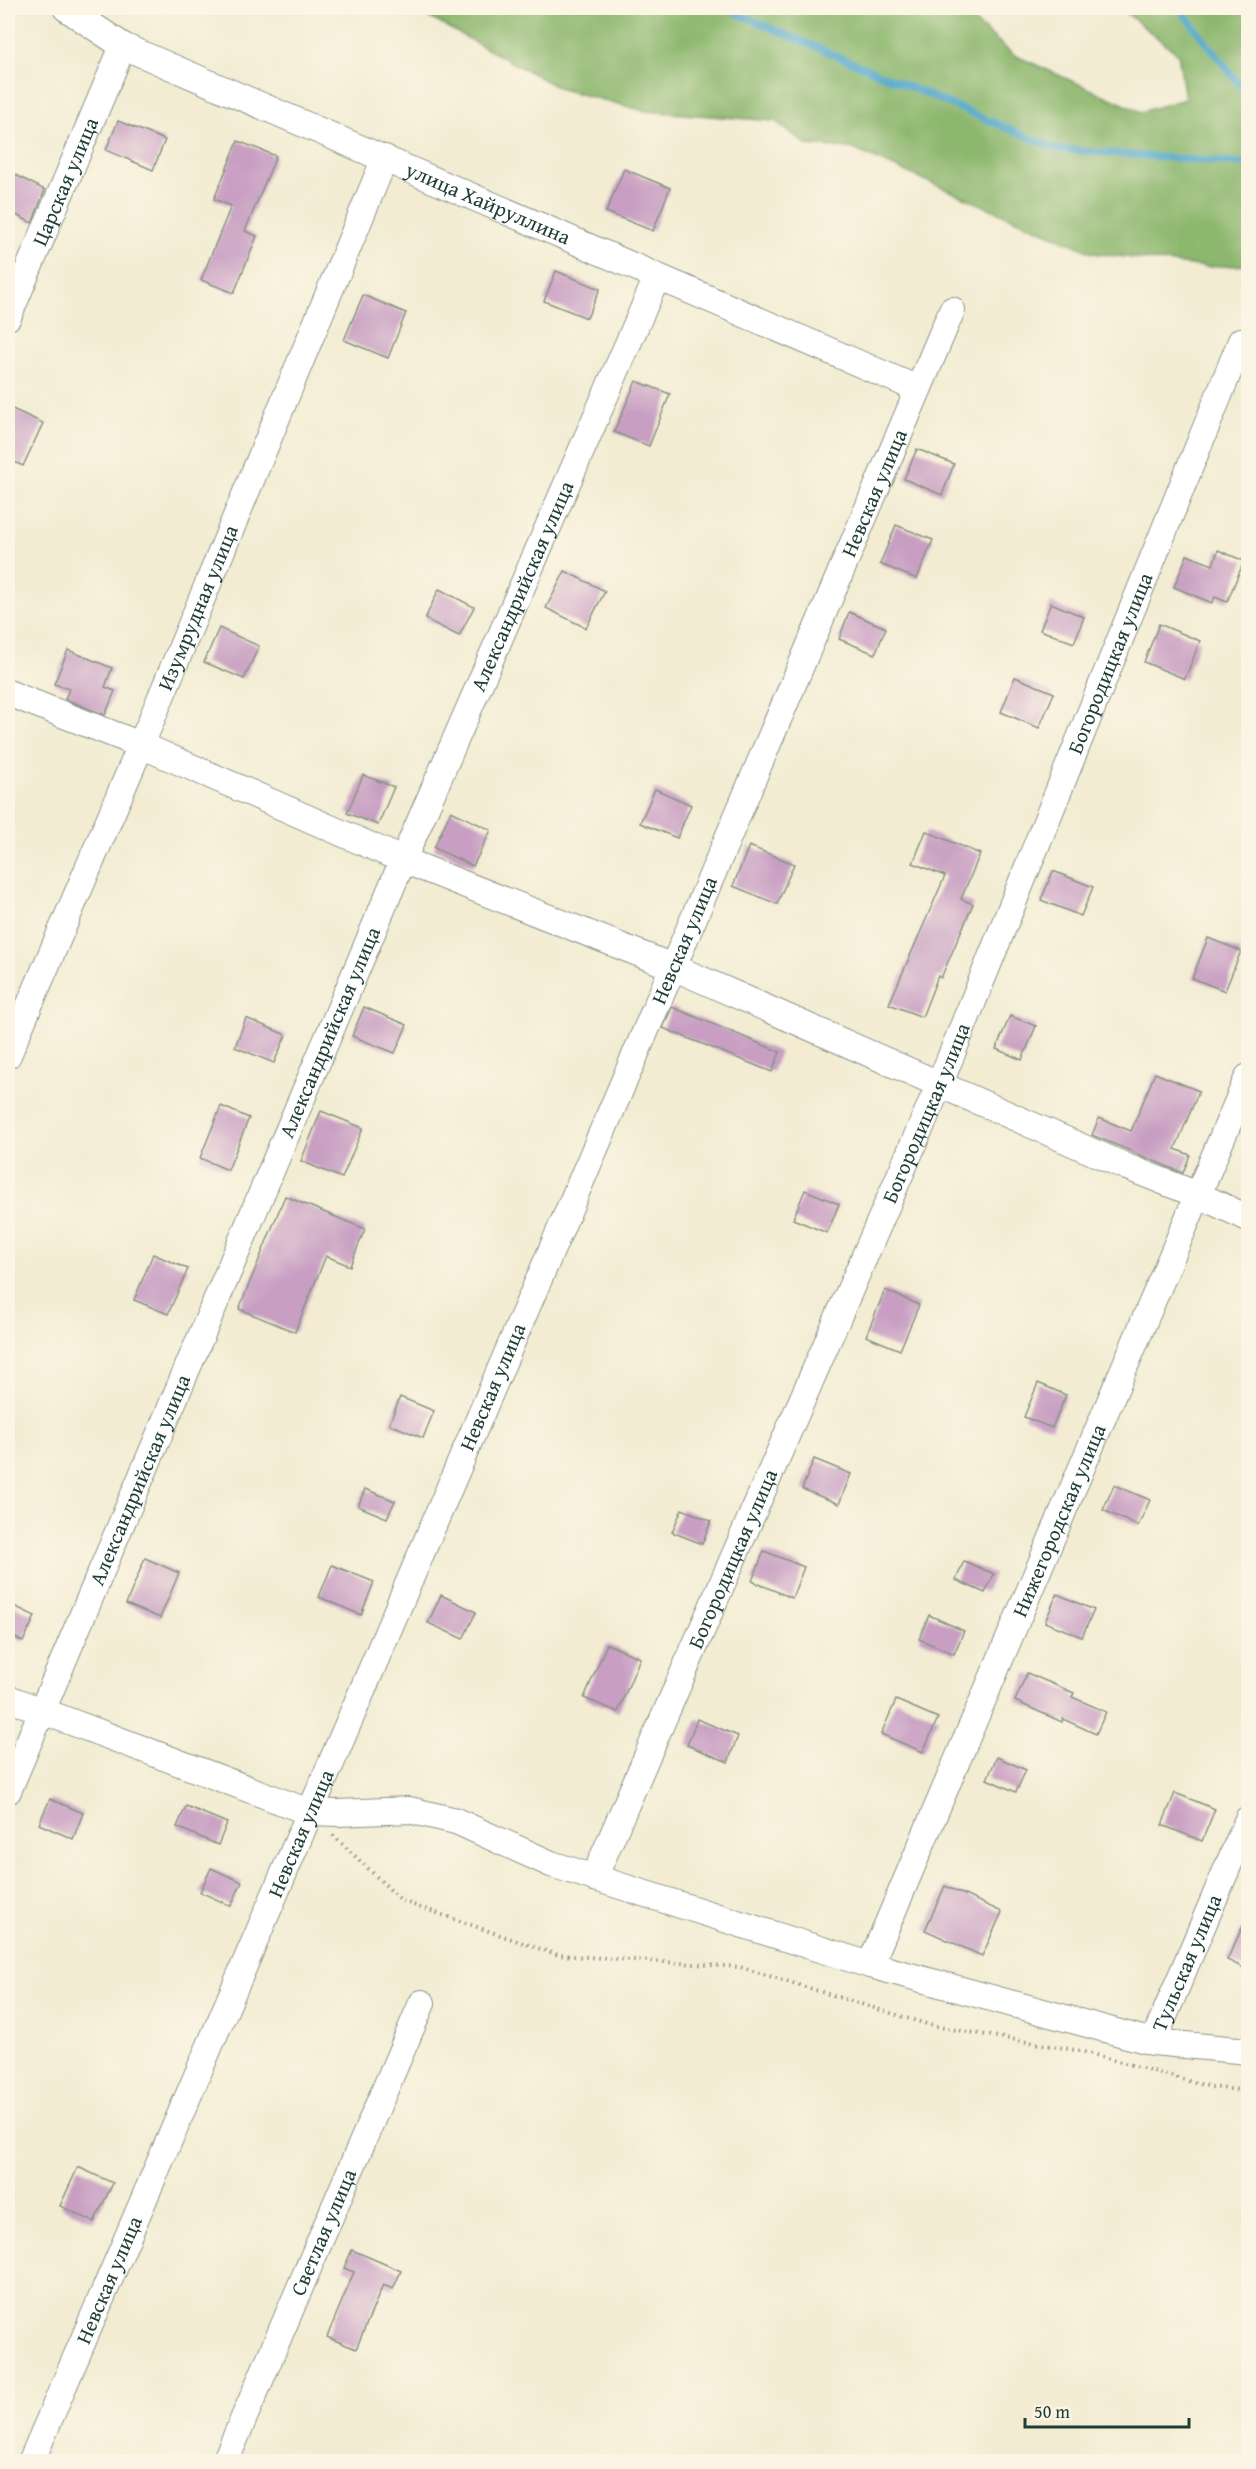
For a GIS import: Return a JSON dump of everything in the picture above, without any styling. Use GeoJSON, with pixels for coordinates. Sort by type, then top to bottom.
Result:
{"type":"FeatureCollection","features":[{"type":"Feature","properties":{"kind":"street","name":"улица Хайруллина"},"geometry":{"type":"LineString","coordinates":[[66,8],[123,46],[918,390]]}},
{"type":"Feature","properties":{"kind":"street","name":"Царская улица"},"geometry":{"type":"LineString","coordinates":[[8,318],[123,46]]}},
{"type":"Feature","properties":{"kind":"street","name":"Изумрудная улица"},"geometry":{"type":"LineString","coordinates":[[8,1055],[141,745],[385,158]]}},
{"type":"Feature","properties":{"kind":"street","name":"Александрийская улица"},"geometry":{"type":"LineString","coordinates":[[8,1791],[403,860],[657,277]]}},
{"type":"Feature","properties":{"kind":"street","name":"Невская улица"},"geometry":{"type":"LineString","coordinates":[[31,2462],[673,967],[952,310]]}},
{"type":"Feature","properties":{"kind":"street","name":"Богородицкая улица"},"geometry":{"type":"LineString","coordinates":[[594,1878],[940,1083],[1241,341]]}},
{"type":"Feature","properties":{"kind":"street"},"geometry":{"type":"LineString","coordinates":[[8,693],[141,745],[403,860],[673,967],[1248,1218]]}},
{"type":"Feature","properties":{"kind":"street","name":"Нижегородская улица"},"geometry":{"type":"LineString","coordinates":[[870,1965],[1248,1077]]}},
{"type":"Feature","properties":{"kind":"street"},"geometry":{"type":"LineString","coordinates":[[8,1698],[309,1812],[338,1813],[409,1809],[456,1821],[550,1864],[870,1965],[1153,2042],[1248,2051]]}},
{"type":"Feature","properties":{"kind":"street","name":"Тульская улица"},"geometry":{"type":"LineString","coordinates":[[1153,2042],[1248,1819]]}},
{"type":"Feature","properties":{"kind":"street","name":"Светлая улица"},"geometry":{"type":"LineString","coordinates":[[225,2462],[422,2003]]}},
{"type":"Feature","properties":{"kind":"path"},"geometry":{"type":"LineString","coordinates":[[309,1812],[402,1901],[558,1955],[740,1967],[933,2026],[1081,2051],[1211,2087],[1248,2091]]}},
{"type":"Feature","properties":{"kind":"green space"},"geometry":{"type":"Polygon","coordinates":[[[412,8],[959,8],[1014,55],[1141,112],[1185,99],[1178,54],[1120,8],[1248,8],[1248,265],[1207,267],[1093,253],[851,148],[807,145],[775,121],[645,111],[561,89],[412,8]]]}},
{"type":"Feature","properties":{"kind":"building"},"geometry":{"type":"Polygon","coordinates":[[[118,121],[165,140],[153,170],[106,150],[118,121]]]}},
{"type":"Feature","properties":{"kind":"building"},"geometry":{"type":"Polygon","coordinates":[[[238,141],[276,156],[245,231],[257,236],[234,293],[201,280],[231,206],[214,199],[238,141]]]}},
{"type":"Feature","properties":{"kind":"building"},"geometry":{"type":"Polygon","coordinates":[[[624,169],[670,188],[653,231],[606,212],[624,169]]]}},
{"type":"Feature","properties":{"kind":"building"},"geometry":{"type":"Polygon","coordinates":[[[8,171],[45,190],[32,223],[8,211],[8,171]]]}},
{"type":"Feature","properties":{"kind":"building"},"geometry":{"type":"Polygon","coordinates":[[[556,271],[600,289],[587,318],[544,301],[556,271]]]}},
{"type":"Feature","properties":{"kind":"building"},"geometry":{"type":"Polygon","coordinates":[[[363,295],[406,313],[388,358],[344,340],[363,295]]]}},
{"type":"Feature","properties":{"kind":"building"},"geometry":{"type":"Polygon","coordinates":[[[636,381],[670,394],[649,446],[614,432],[636,381]]]}},
{"type":"Feature","properties":{"kind":"building"},"geometry":{"type":"Polygon","coordinates":[[[8,407],[43,423],[23,466],[8,459],[8,407]]]}},
{"type":"Feature","properties":{"kind":"building"},"geometry":{"type":"Polygon","coordinates":[[[917,449],[954,464],[942,495],[904,479],[917,449]]]}},
{"type":"Feature","properties":{"kind":"building"},"geometry":{"type":"Polygon","coordinates":[[[896,525],[933,540],[917,579],[880,564],[896,525]]]}},
{"type":"Feature","properties":{"kind":"building"},"geometry":{"type":"Polygon","coordinates":[[[1218,550],[1244,561],[1227,602],[1215,597],[1212,603],[1174,587],[1187,555],[1213,565],[1218,550]]]}},
{"type":"Feature","properties":{"kind":"building"},"geometry":{"type":"Polygon","coordinates":[[[565,571],[605,591],[586,628],[546,608],[565,571]]]}},
{"type":"Feature","properties":{"kind":"building"},"geometry":{"type":"Polygon","coordinates":[[[439,589],[474,607],[459,636],[425,619],[439,589]]]}},
{"type":"Feature","properties":{"kind":"building"},"geometry":{"type":"Polygon","coordinates":[[[1051,603],[1084,617],[1074,643],[1040,630],[1051,603]]]}},
{"type":"Feature","properties":{"kind":"building"},"geometry":{"type":"Polygon","coordinates":[[[849,612],[886,628],[875,654],[839,639],[849,612]]]}},
{"type":"Feature","properties":{"kind":"building"},"geometry":{"type":"Polygon","coordinates":[[[1159,624],[1200,641],[1185,679],[1144,662],[1159,624]]]}},
{"type":"Feature","properties":{"kind":"building"},"geometry":{"type":"Polygon","coordinates":[[[219,628],[259,646],[244,679],[204,662],[219,628]]]}},
{"type":"Feature","properties":{"kind":"building"},"geometry":{"type":"Polygon","coordinates":[[[68,650],[112,668],[105,687],[115,691],[105,715],[65,699],[69,689],[54,684],[68,650]]]}},
{"type":"Feature","properties":{"kind":"building"},"geometry":{"type":"Polygon","coordinates":[[[1015,677],[1054,693],[1039,728],[1001,712],[1015,677]]]}},
{"type":"Feature","properties":{"kind":"building"},"geometry":{"type":"Polygon","coordinates":[[[363,775],[394,787],[378,825],[347,813],[363,775]]]}},
{"type":"Feature","properties":{"kind":"building"},"geometry":{"type":"Polygon","coordinates":[[[655,789],[691,805],[677,838],[640,823],[655,789]]]}},
{"type":"Feature","properties":{"kind":"building"},"geometry":{"type":"Polygon","coordinates":[[[451,811],[491,830],[473,866],[434,848],[451,811]]]}},
{"type":"Feature","properties":{"kind":"building"},"geometry":{"type":"Polygon","coordinates":[[[926,831],[980,854],[961,899],[973,904],[941,978],[938,976],[922,1017],[889,1004],[945,876],[913,863],[926,831]]]}},
{"type":"Feature","properties":{"kind":"building"},"geometry":{"type":"Polygon","coordinates":[[[749,846],[794,864],[777,904],[733,886],[749,846]]]}},
{"type":"Feature","properties":{"kind":"building"},"geometry":{"type":"Polygon","coordinates":[[[1053,871],[1093,887],[1081,916],[1041,900],[1053,871]]]}},
{"type":"Feature","properties":{"kind":"building"},"geometry":{"type":"Polygon","coordinates":[[[1208,938],[1241,951],[1225,991],[1192,978],[1208,938]]]}},
{"type":"Feature","properties":{"kind":"building"},"geometry":{"type":"Polygon","coordinates":[[[364,1007],[407,1025],[395,1053],[352,1036],[364,1007]]]}},
{"type":"Feature","properties":{"kind":"building"},"geometry":{"type":"Polygon","coordinates":[[[672,1007],[780,1052],[772,1072],[663,1028],[672,1007]]]}},
{"type":"Feature","properties":{"kind":"building"},"geometry":{"type":"Polygon","coordinates":[[[1010,1016],[1036,1026],[1022,1060],[996,1049],[1010,1016]]]}},
{"type":"Feature","properties":{"kind":"building"},"geometry":{"type":"Polygon","coordinates":[[[246,1018],[286,1035],[274,1063],[235,1047],[246,1018]]]}},
{"type":"Feature","properties":{"kind":"building"},"geometry":{"type":"Polygon","coordinates":[[[1155,1073],[1199,1091],[1175,1149],[1190,1155],[1183,1173],[1092,1135],[1099,1118],[1131,1131],[1155,1073]]]}},
{"type":"Feature","properties":{"kind":"building"},"geometry":{"type":"Polygon","coordinates":[[[221,1106],[249,1118],[228,1170],[200,1158],[221,1106]]]}},
{"type":"Feature","properties":{"kind":"building"},"geometry":{"type":"Polygon","coordinates":[[[321,1111],[363,1128],[342,1178],[301,1161],[321,1111]]]}},
{"type":"Feature","properties":{"kind":"building"},"geometry":{"type":"Polygon","coordinates":[[[805,1190],[839,1204],[827,1233],[793,1219],[805,1190]]]}},
{"type":"Feature","properties":{"kind":"building"},"geometry":{"type":"Polygon","coordinates":[[[285,1196],[365,1229],[350,1266],[326,1256],[295,1332],[239,1309],[285,1196]]]}},
{"type":"Feature","properties":{"kind":"building"},"geometry":{"type":"Polygon","coordinates":[[[153,1254],[188,1269],[168,1314],[134,1300],[153,1254]]]}},
{"type":"Feature","properties":{"kind":"building"},"geometry":{"type":"Polygon","coordinates":[[[885,1290],[919,1305],[900,1350],[866,1336],[885,1290]]]}},
{"type":"Feature","properties":{"kind":"building"},"geometry":{"type":"Polygon","coordinates":[[[1038,1383],[1066,1395],[1052,1428],[1024,1417],[1038,1383]]]}},
{"type":"Feature","properties":{"kind":"building"},"geometry":{"type":"Polygon","coordinates":[[[400,1397],[434,1411],[423,1438],[389,1424],[400,1397]]]}},
{"type":"Feature","properties":{"kind":"building"},"geometry":{"type":"Polygon","coordinates":[[[814,1459],[851,1474],[839,1504],[802,1489],[814,1459]]]}},
{"type":"Feature","properties":{"kind":"building"},"geometry":{"type":"Polygon","coordinates":[[[1114,1485],[1150,1500],[1138,1526],[1103,1510],[1114,1485]]]}},
{"type":"Feature","properties":{"kind":"building"},"geometry":{"type":"Polygon","coordinates":[[[365,1489],[395,1501],[387,1518],[358,1506],[365,1489]]]}},
{"type":"Feature","properties":{"kind":"building"},"geometry":{"type":"Polygon","coordinates":[[[682,1509],[711,1521],[702,1544],[672,1532],[682,1509]]]}},
{"type":"Feature","properties":{"kind":"building"},"geometry":{"type":"Polygon","coordinates":[[[764,1551],[804,1567],[792,1598],[752,1581],[764,1551]]]}},
{"type":"Feature","properties":{"kind":"building"},"geometry":{"type":"Polygon","coordinates":[[[145,1558],[179,1573],[160,1618],[126,1604],[145,1558]]]}},
{"type":"Feature","properties":{"kind":"building"},"geometry":{"type":"Polygon","coordinates":[[[964,1561],[994,1574],[985,1593],[956,1580],[964,1561]]]}},
{"type":"Feature","properties":{"kind":"building"},"geometry":{"type":"Polygon","coordinates":[[[332,1565],[374,1582],[361,1615],[319,1597],[332,1565]]]}},
{"type":"Feature","properties":{"kind":"building"},"geometry":{"type":"Polygon","coordinates":[[[1057,1594],[1094,1610],[1082,1637],[1045,1622],[1057,1594]]]}},
{"type":"Feature","properties":{"kind":"building"},"geometry":{"type":"Polygon","coordinates":[[[441,1595],[476,1612],[463,1639],[428,1623],[441,1595]]]}},
{"type":"Feature","properties":{"kind":"building"},"geometry":{"type":"Polygon","coordinates":[[[8,1603],[35,1616],[23,1642],[8,1634],[8,1603]]]}},
{"type":"Feature","properties":{"kind":"building"},"geometry":{"type":"Polygon","coordinates":[[[929,1615],[964,1631],[954,1654],[919,1639],[929,1615]]]}},
{"type":"Feature","properties":{"kind":"building"},"geometry":{"type":"Polygon","coordinates":[[[607,1644],[640,1658],[618,1712],[584,1698],[607,1644]]]}},
{"type":"Feature","properties":{"kind":"building"},"geometry":{"type":"Polygon","coordinates":[[[1027,1673],[1074,1693],[1072,1697],[1106,1712],[1096,1734],[1015,1701],[1027,1673]]]}},
{"type":"Feature","properties":{"kind":"building"},"geometry":{"type":"Polygon","coordinates":[[[896,1700],[938,1718],[923,1752],[881,1734],[896,1700]]]}},
{"type":"Feature","properties":{"kind":"building"},"geometry":{"type":"Polygon","coordinates":[[[697,1719],[738,1736],[728,1762],[687,1745],[697,1719]]]}},
{"type":"Feature","properties":{"kind":"building"},"geometry":{"type":"Polygon","coordinates":[[[997,1757],[1026,1770],[1016,1792],[987,1779],[997,1757]]]}},
{"type":"Feature","properties":{"kind":"building"},"geometry":{"type":"Polygon","coordinates":[[[1175,1793],[1215,1809],[1202,1841],[1162,1825],[1175,1793]]]}},
{"type":"Feature","properties":{"kind":"building"},"geometry":{"type":"Polygon","coordinates":[[[50,1799],[83,1813],[73,1839],[39,1824],[50,1799]]]}},
{"type":"Feature","properties":{"kind":"building"},"geometry":{"type":"Polygon","coordinates":[[[186,1806],[227,1823],[218,1845],[177,1827],[186,1806]]]}},
{"type":"Feature","properties":{"kind":"building"},"geometry":{"type":"Polygon","coordinates":[[[211,1868],[242,1882],[231,1906],[200,1892],[211,1868]]]}},
{"type":"Feature","properties":{"kind":"building"},"geometry":{"type":"Polygon","coordinates":[[[945,1886],[1002,1912],[982,1956],[925,1930],[945,1886]]]}},
{"type":"Feature","properties":{"kind":"building"},"geometry":{"type":"Polygon","coordinates":[[[1248,1915],[1248,1970],[1227,1960],[1248,1915]]]}},
{"type":"Feature","properties":{"kind":"building"},"geometry":{"type":"Polygon","coordinates":[[[78,2167],[113,2183],[94,2222],[60,2206],[78,2167]]]}},
{"type":"Feature","properties":{"kind":"building"},"geometry":{"type":"Polygon","coordinates":[[[352,2250],[401,2271],[393,2289],[383,2285],[356,2349],[327,2337],[354,2272],[344,2268],[352,2250]]]}},
{"type":"Feature","properties":{"kind":"waterway"},"geometry":{"type":"LineString","coordinates":[[724,8],[1056,149],[1248,164]]}},
{"type":"Feature","properties":{"kind":"waterway"},"geometry":{"type":"LineString","coordinates":[[1179,8],[1248,95]]}}]}
